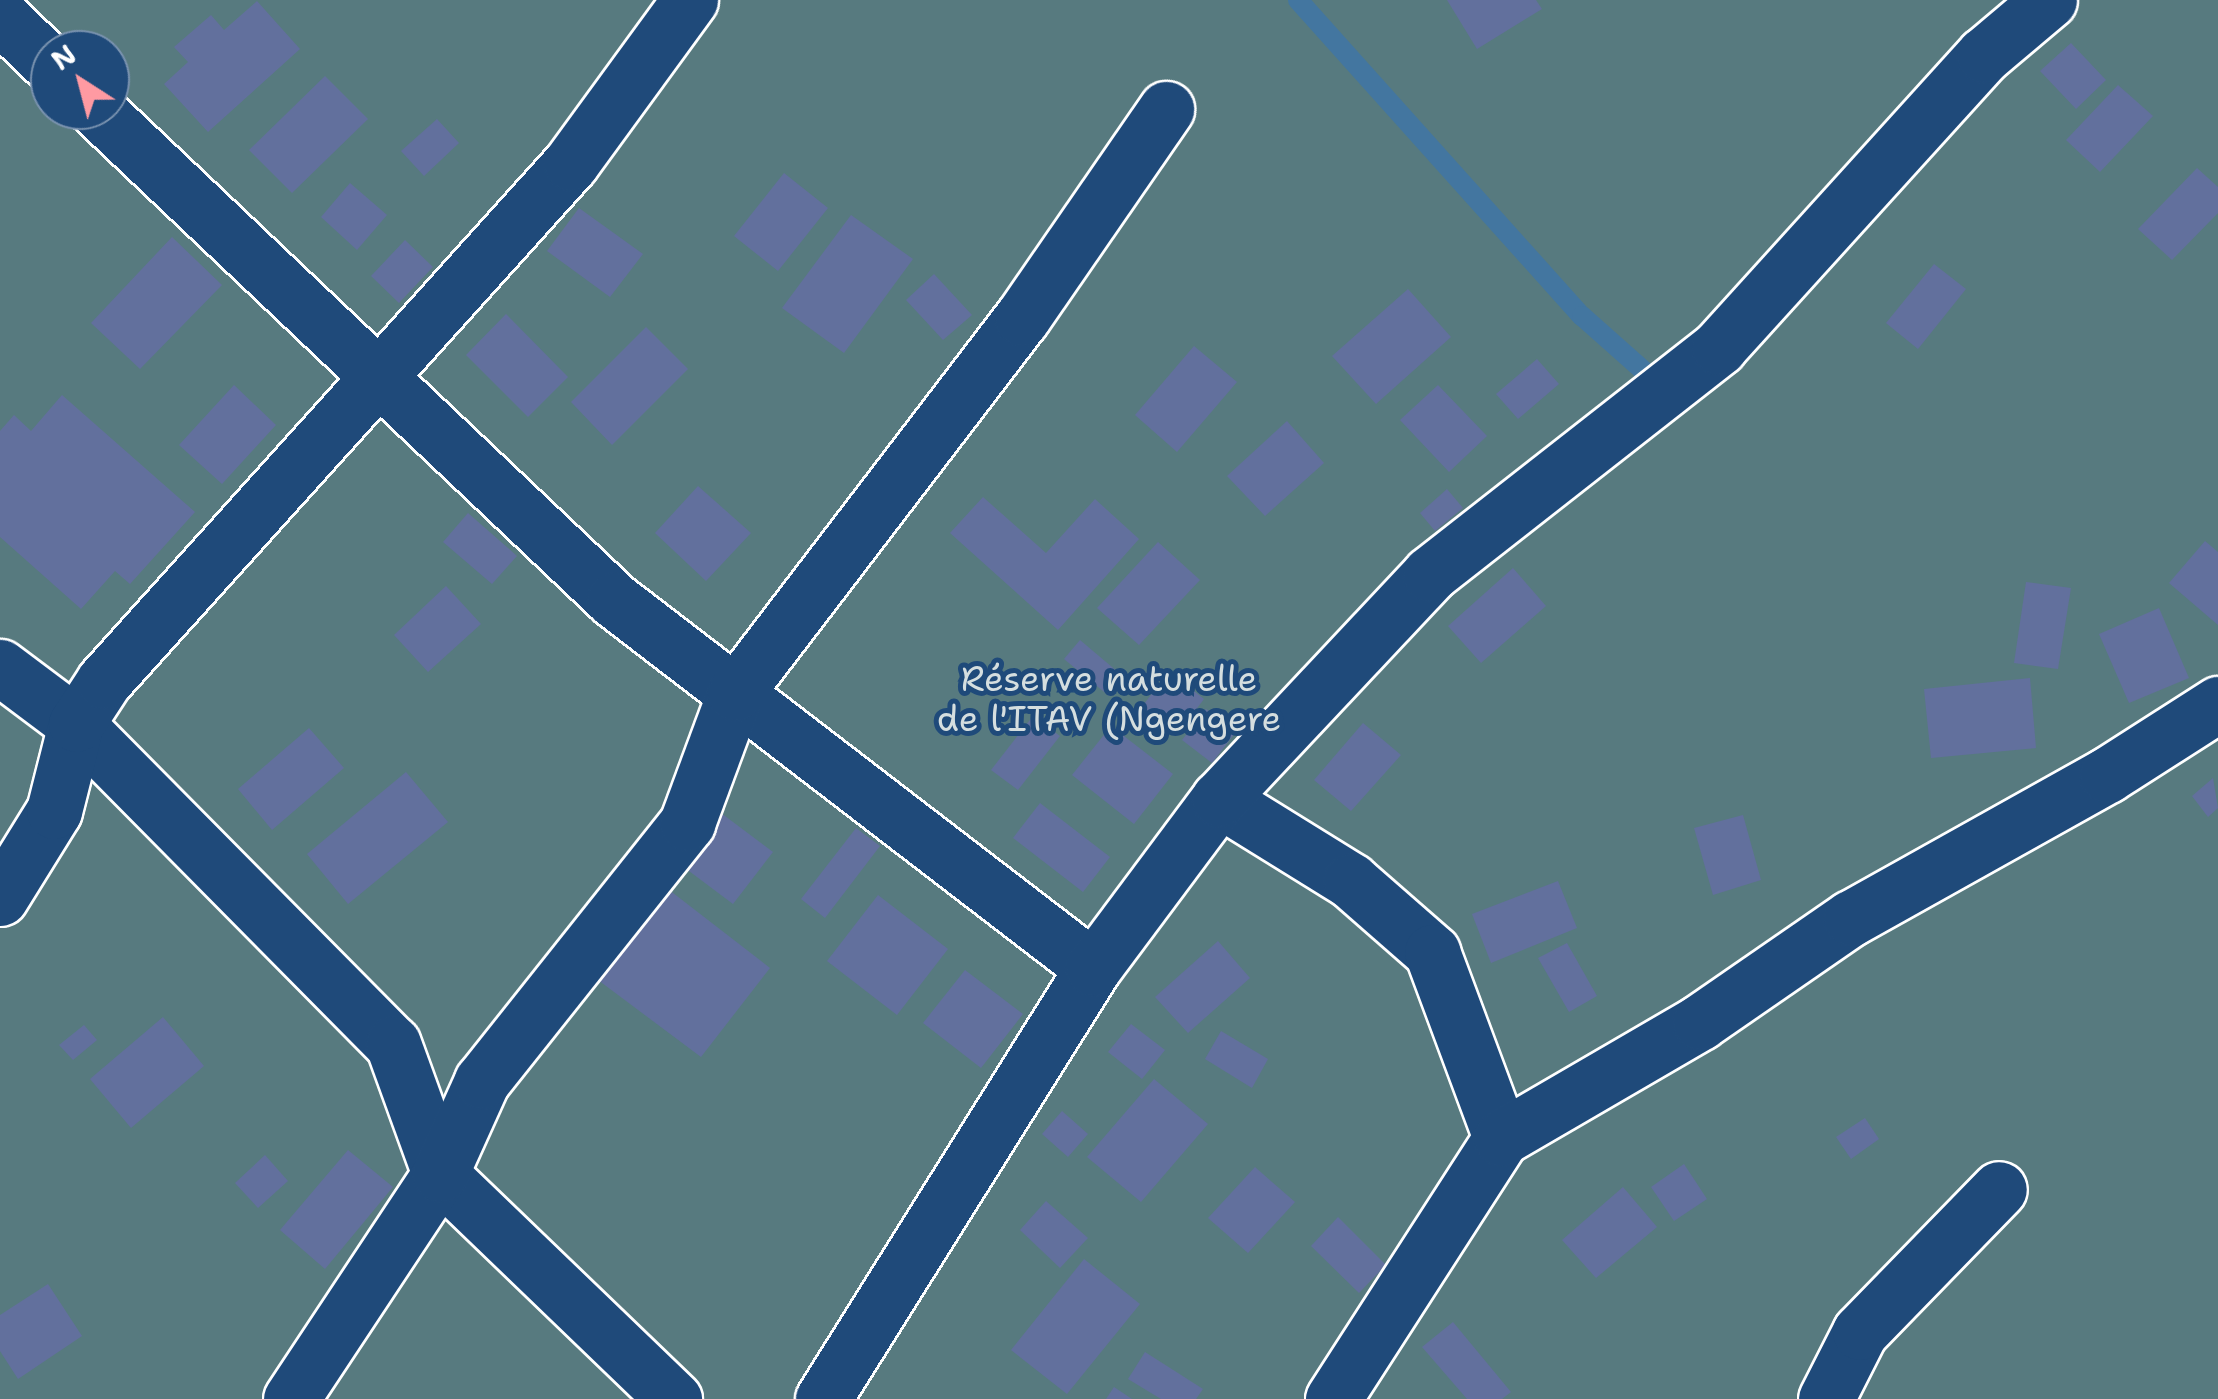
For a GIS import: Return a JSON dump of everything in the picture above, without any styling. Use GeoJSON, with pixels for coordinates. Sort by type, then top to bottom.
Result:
{"type":"FeatureCollection","features":[{"type":"Feature","properties":{"kind":"street"},"geometry":{"type":"LineString","coordinates":[[0,898],[54,810],[76,724],[104,680],[571,163],[690,0]]}},
{"type":"Feature","properties":{"kind":"street"},"geometry":{"type":"LineString","coordinates":[[822,1399],[1093,968],[1219,799],[1430,574],[1719,348],[1984,55],[2049,0]]}},
{"type":"Feature","properties":{"kind":"street"},"geometry":{"type":"LineString","coordinates":[[0,16],[30,45]]}},
{"type":"Feature","properties":{"kind":"street"},"geometry":{"type":"LineString","coordinates":[[291,1399],[440,1174],[482,1080],[688,823],[736,693],[1022,318],[1166,110]]}},
{"type":"Feature","properties":{"kind":"street"},"geometry":{"type":"LineString","coordinates":[[119,130],[380,373],[614,600],[1093,968]]}},
{"type":"Feature","properties":{"kind":"street"},"geometry":{"type":"LineString","coordinates":[[0,667],[76,724],[393,1044],[440,1174],[674,1399]]}},
{"type":"Feature","properties":{"kind":"street"},"geometry":{"type":"LineString","coordinates":[[1333,1399],[1501,1138],[1700,1022],[1851,918],[2107,775],[2218,704]]}},
{"type":"Feature","properties":{"kind":"street"},"geometry":{"type":"LineString","coordinates":[[1219,799],[1351,881],[1432,952],[1501,1138]]}},
{"type":"Feature","properties":{"kind":"street"},"geometry":{"type":"LineString","coordinates":[[1826,1399],[1860,1332],[1998,1189]]}},
{"type":"Feature","properties":{"kind":"green space","name":"Réserve naturelle de l'ITAV (Ngengere"},"geometry":{"type":"Polygon","coordinates":[[[0,0],[2218,0],[2218,1399],[0,1399],[0,0]]]}},
{"type":"Feature","properties":{"kind":"building"},"geometry":{"type":"Polygon","coordinates":[[[1447,0],[1536,0],[1542,9],[1477,49],[1447,0]]]}},
{"type":"Feature","properties":{"kind":"building"},"geometry":{"type":"Polygon","coordinates":[[[257,1],[300,49],[208,132],[164,84],[188,62],[174,47],[211,15],[224,30],[257,1]]]}},
{"type":"Feature","properties":{"kind":"building"},"geometry":{"type":"Polygon","coordinates":[[[2071,43],[2106,80],[2076,109],[2040,71],[2071,43]]]}},
{"type":"Feature","properties":{"kind":"building"},"geometry":{"type":"Polygon","coordinates":[[[325,76],[368,119],[292,193],[249,150],[325,76]]]}},
{"type":"Feature","properties":{"kind":"building"},"geometry":{"type":"Polygon","coordinates":[[[2118,85],[2153,116],[2100,172],[2066,140],[2118,85]]]}},
{"type":"Feature","properties":{"kind":"building"},"geometry":{"type":"Polygon","coordinates":[[[437,119],[459,143],[424,176],[401,151],[437,119]]]}},
{"type":"Feature","properties":{"kind":"building"},"geometry":{"type":"Polygon","coordinates":[[[2197,168],[2218,187],[2218,213],[2172,260],[2138,229],[2197,168]]]}},
{"type":"Feature","properties":{"kind":"building"},"geometry":{"type":"Polygon","coordinates":[[[784,173],[828,208],[778,271],[734,236],[784,173]]]}},
{"type":"Feature","properties":{"kind":"building"},"geometry":{"type":"Polygon","coordinates":[[[350,183],[387,215],[357,250],[321,217],[350,183]]]}},
{"type":"Feature","properties":{"kind":"building"},"geometry":{"type":"Polygon","coordinates":[[[579,208],[643,254],[610,297],[547,251],[579,208]]]}},
{"type":"Feature","properties":{"kind":"building"},"geometry":{"type":"Polygon","coordinates":[[[851,215],[913,259],[844,353],[782,308],[851,215]]]}},
{"type":"Feature","properties":{"kind":"building"},"geometry":{"type":"Polygon","coordinates":[[[172,237],[222,285],[140,369],[91,323],[172,237]]]}},
{"type":"Feature","properties":{"kind":"building"},"geometry":{"type":"Polygon","coordinates":[[[405,240],[433,267],[399,303],[371,276],[405,240]]]}},
{"type":"Feature","properties":{"kind":"building"},"geometry":{"type":"Polygon","coordinates":[[[1934,264],[1966,289],[1918,349],[1886,323],[1934,264]]]}},
{"type":"Feature","properties":{"kind":"building"},"geometry":{"type":"Polygon","coordinates":[[[934,274],[972,315],[943,340],[906,300],[934,274]]]}},
{"type":"Feature","properties":{"kind":"building"},"geometry":{"type":"Polygon","coordinates":[[[1408,289],[1451,337],[1376,404],[1332,356],[1408,289]]]}},
{"type":"Feature","properties":{"kind":"building"},"geometry":{"type":"Polygon","coordinates":[[[506,314],[568,377],[528,417],[466,355],[506,314]]]}},
{"type":"Feature","properties":{"kind":"building"},"geometry":{"type":"Polygon","coordinates":[[[646,327],[688,369],[612,445],[571,402],[646,327]]]}},
{"type":"Feature","properties":{"kind":"building"},"geometry":{"type":"Polygon","coordinates":[[[1194,346],[1237,382],[1177,452],[1135,415],[1194,346]]]}},
{"type":"Feature","properties":{"kind":"building"},"geometry":{"type":"Polygon","coordinates":[[[1537,359],[1559,384],[1518,419],[1496,394],[1537,359]]]}},
{"type":"Feature","properties":{"kind":"building"},"geometry":{"type":"Polygon","coordinates":[[[234,385],[276,425],[222,484],[179,445],[234,385]]]}},
{"type":"Feature","properties":{"kind":"building"},"geometry":{"type":"Polygon","coordinates":[[[1438,385],[1487,436],[1449,472],[1400,420],[1438,385]]]}},
{"type":"Feature","properties":{"kind":"building"},"geometry":{"type":"Polygon","coordinates":[[[62,395],[195,512],[130,584],[115,571],[81,609],[0,537],[0,431],[14,415],[31,431],[62,395]]]}},
{"type":"Feature","properties":{"kind":"building"},"geometry":{"type":"Polygon","coordinates":[[[1287,421],[1324,463],[1265,516],[1227,476],[1287,421]]]}},
{"type":"Feature","properties":{"kind":"building"},"geometry":{"type":"Polygon","coordinates":[[[698,486],[751,533],[706,581],[655,533],[698,486]]]}},
{"type":"Feature","properties":{"kind":"building"},"geometry":{"type":"Polygon","coordinates":[[[1447,489],[1463,508],[1435,531],[1420,513],[1447,489]]]}},
{"type":"Feature","properties":{"kind":"building"},"geometry":{"type":"Polygon","coordinates":[[[983,497],[1046,553],[1095,499],[1139,539],[1058,630],[950,533],[983,497]]]}},
{"type":"Feature","properties":{"kind":"building"},"geometry":{"type":"Polygon","coordinates":[[[468,513],[517,556],[492,584],[443,542],[468,513]]]}},
{"type":"Feature","properties":{"kind":"building"},"geometry":{"type":"Polygon","coordinates":[[[2205,541],[2218,552],[2218,625],[2169,583],[2205,541]]]}},
{"type":"Feature","properties":{"kind":"building"},"geometry":{"type":"Polygon","coordinates":[[[1158,542],[1200,580],[1139,645],[1097,608],[1158,542]]]}},
{"type":"Feature","properties":{"kind":"building"},"geometry":{"type":"Polygon","coordinates":[[[1513,568],[1546,606],[1481,663],[1448,626],[1513,568]]]}},
{"type":"Feature","properties":{"kind":"building"},"geometry":{"type":"Polygon","coordinates":[[[2026,582],[2071,588],[2058,669],[2014,663],[2026,582]]]}},
{"type":"Feature","properties":{"kind":"building"},"geometry":{"type":"Polygon","coordinates":[[[446,586],[481,624],[428,672],[394,635],[446,586]]]}},
{"type":"Feature","properties":{"kind":"building"},"geometry":{"type":"Polygon","coordinates":[[[2159,608],[2189,678],[2129,703],[2099,634],[2159,608]]]}},
{"type":"Feature","properties":{"kind":"building"},"geometry":{"type":"Polygon","coordinates":[[[1080,640],[1125,678],[1109,696],[1064,659],[1080,640]]]}},
{"type":"Feature","properties":{"kind":"building"},"geometry":{"type":"Polygon","coordinates":[[[1169,671],[1204,699],[1176,736],[1141,708],[1169,671]]]}},
{"type":"Feature","properties":{"kind":"building"},"geometry":{"type":"Polygon","coordinates":[[[2030,678],[2036,748],[1931,758],[1924,689],[2030,678]]]}},
{"type":"Feature","properties":{"kind":"building"},"geometry":{"type":"Polygon","coordinates":[[[1206,709],[1236,732],[1212,763],[1182,740],[1206,709]]]}},
{"type":"Feature","properties":{"kind":"building"},"geometry":{"type":"Polygon","coordinates":[[[1033,716],[1060,736],[1018,790],[991,770],[1033,716]]]}},
{"type":"Feature","properties":{"kind":"building"},"geometry":{"type":"Polygon","coordinates":[[[1363,723],[1401,755],[1351,811],[1314,780],[1363,723]]]}},
{"type":"Feature","properties":{"kind":"building"},"geometry":{"type":"Polygon","coordinates":[[[1111,726],[1173,774],[1134,824],[1072,775],[1111,726]]]}},
{"type":"Feature","properties":{"kind":"building"},"geometry":{"type":"Polygon","coordinates":[[[309,728],[344,768],[272,830],[238,789],[309,728]]]}},
{"type":"Feature","properties":{"kind":"building"},"geometry":{"type":"Polygon","coordinates":[[[406,772],[448,822],[348,904],[307,854],[406,772]]]}},
{"type":"Feature","properties":{"kind":"building"},"geometry":{"type":"Polygon","coordinates":[[[2213,778],[2218,808],[2208,817],[2192,796],[2213,778]]]}},
{"type":"Feature","properties":{"kind":"building"},"geometry":{"type":"Polygon","coordinates":[[[1040,803],[1110,857],[1083,892],[1013,838],[1040,803]]]}},
{"type":"Feature","properties":{"kind":"building"},"geometry":{"type":"Polygon","coordinates":[[[717,810],[773,852],[733,904],[677,862],[717,810]]]}},
{"type":"Feature","properties":{"kind":"building"},"geometry":{"type":"Polygon","coordinates":[[[1743,815],[1761,880],[1713,895],[1694,828],[1743,815]]]}},
{"type":"Feature","properties":{"kind":"building"},"geometry":{"type":"Polygon","coordinates":[[[856,828],[880,846],[825,918],[801,899],[856,828]]]}},
{"type":"Feature","properties":{"kind":"building"},"geometry":{"type":"Polygon","coordinates":[[[1558,881],[1577,928],[1491,963],[1472,914],[1558,881]]]}},
{"type":"Feature","properties":{"kind":"building"},"geometry":{"type":"Polygon","coordinates":[[[664,886],[770,968],[701,1057],[594,977],[664,886]]]}},
{"type":"Feature","properties":{"kind":"building"},"geometry":{"type":"Polygon","coordinates":[[[878,895],[948,949],[897,1015],[827,961],[878,895]]]}},
{"type":"Feature","properties":{"kind":"building"},"geometry":{"type":"Polygon","coordinates":[[[1218,941],[1250,978],[1188,1033],[1155,997],[1218,941]]]}},
{"type":"Feature","properties":{"kind":"building"},"geometry":{"type":"Polygon","coordinates":[[[1567,943],[1597,996],[1569,1012],[1538,958],[1567,943]]]}},
{"type":"Feature","properties":{"kind":"building"},"geometry":{"type":"Polygon","coordinates":[[[965,970],[1023,1014],[981,1068],[923,1023],[965,970]]]}},
{"type":"Feature","properties":{"kind":"building"},"geometry":{"type":"Polygon","coordinates":[[[163,1017],[204,1066],[131,1128],[90,1079],[163,1017]]]}},
{"type":"Feature","properties":{"kind":"building"},"geometry":{"type":"Polygon","coordinates":[[[1131,1024],[1165,1050],[1142,1079],[1108,1052],[1131,1024]]]}},
{"type":"Feature","properties":{"kind":"building"},"geometry":{"type":"Polygon","coordinates":[[[84,1025],[97,1040],[73,1060],[59,1045],[84,1025]]]}},
{"type":"Feature","properties":{"kind":"building"},"geometry":{"type":"Polygon","coordinates":[[[1221,1031],[1268,1059],[1252,1088],[1205,1059],[1221,1031]]]}},
{"type":"Feature","properties":{"kind":"building"},"geometry":{"type":"Polygon","coordinates":[[[1154,1079],[1208,1124],[1141,1202],[1087,1157],[1154,1079]]]}},
{"type":"Feature","properties":{"kind":"building"},"geometry":{"type":"Polygon","coordinates":[[[1062,1111],[1088,1134],[1068,1157],[1042,1134],[1062,1111]]]}},
{"type":"Feature","properties":{"kind":"building"},"geometry":{"type":"Polygon","coordinates":[[[1865,1118],[1879,1139],[1851,1159],[1836,1137],[1865,1118]]]}},
{"type":"Feature","properties":{"kind":"building"},"geometry":{"type":"Polygon","coordinates":[[[348,1150],[393,1187],[325,1269],[280,1230],[348,1150]]]}},
{"type":"Feature","properties":{"kind":"building"},"geometry":{"type":"Polygon","coordinates":[[[265,1155],[288,1181],[258,1208],[235,1183],[265,1155]]]}},
{"type":"Feature","properties":{"kind":"building"},"geometry":{"type":"Polygon","coordinates":[[[1684,1164],[1707,1199],[1674,1221],[1651,1187],[1684,1164]]]}},
{"type":"Feature","properties":{"kind":"building"},"geometry":{"type":"Polygon","coordinates":[[[1255,1167],[1295,1202],[1248,1253],[1208,1218],[1255,1167]]]}},
{"type":"Feature","properties":{"kind":"building"},"geometry":{"type":"Polygon","coordinates":[[[1623,1187],[1657,1227],[1596,1278],[1562,1240],[1623,1187]]]}},
{"type":"Feature","properties":{"kind":"building"},"geometry":{"type":"Polygon","coordinates":[[[1046,1201],[1088,1238],[1060,1268],[1020,1230],[1046,1201]]]}},
{"type":"Feature","properties":{"kind":"building"},"geometry":{"type":"Polygon","coordinates":[[[1338,1217],[1386,1265],[1359,1293],[1311,1246],[1338,1217]]]}},
{"type":"Feature","properties":{"kind":"building"},"geometry":{"type":"Polygon","coordinates":[[[1084,1259],[1140,1304],[1067,1394],[1011,1350],[1084,1259]]]}},
{"type":"Feature","properties":{"kind":"building"},"geometry":{"type":"Polygon","coordinates":[[[48,1284],[82,1336],[18,1379],[0,1351],[0,1315],[48,1284]]]}},
{"type":"Feature","properties":{"kind":"building"},"geometry":{"type":"Polygon","coordinates":[[[1453,1322],[1511,1392],[1502,1399],[1467,1399],[1422,1347],[1453,1322]]]}},
{"type":"Feature","properties":{"kind":"building"},"geometry":{"type":"Polygon","coordinates":[[[1145,1352],[1203,1389],[1196,1399],[1161,1399],[1128,1379],[1145,1352]]]}},
{"type":"Feature","properties":{"kind":"building"},"geometry":{"type":"Polygon","coordinates":[[[1114,1387],[1132,1399],[1106,1399],[1114,1387]]]}},
{"type":"Feature","properties":{"kind":"waterway"},"geometry":{"type":"LineString","coordinates":[[1298,0],[1582,316],[1663,388]]}}]}
